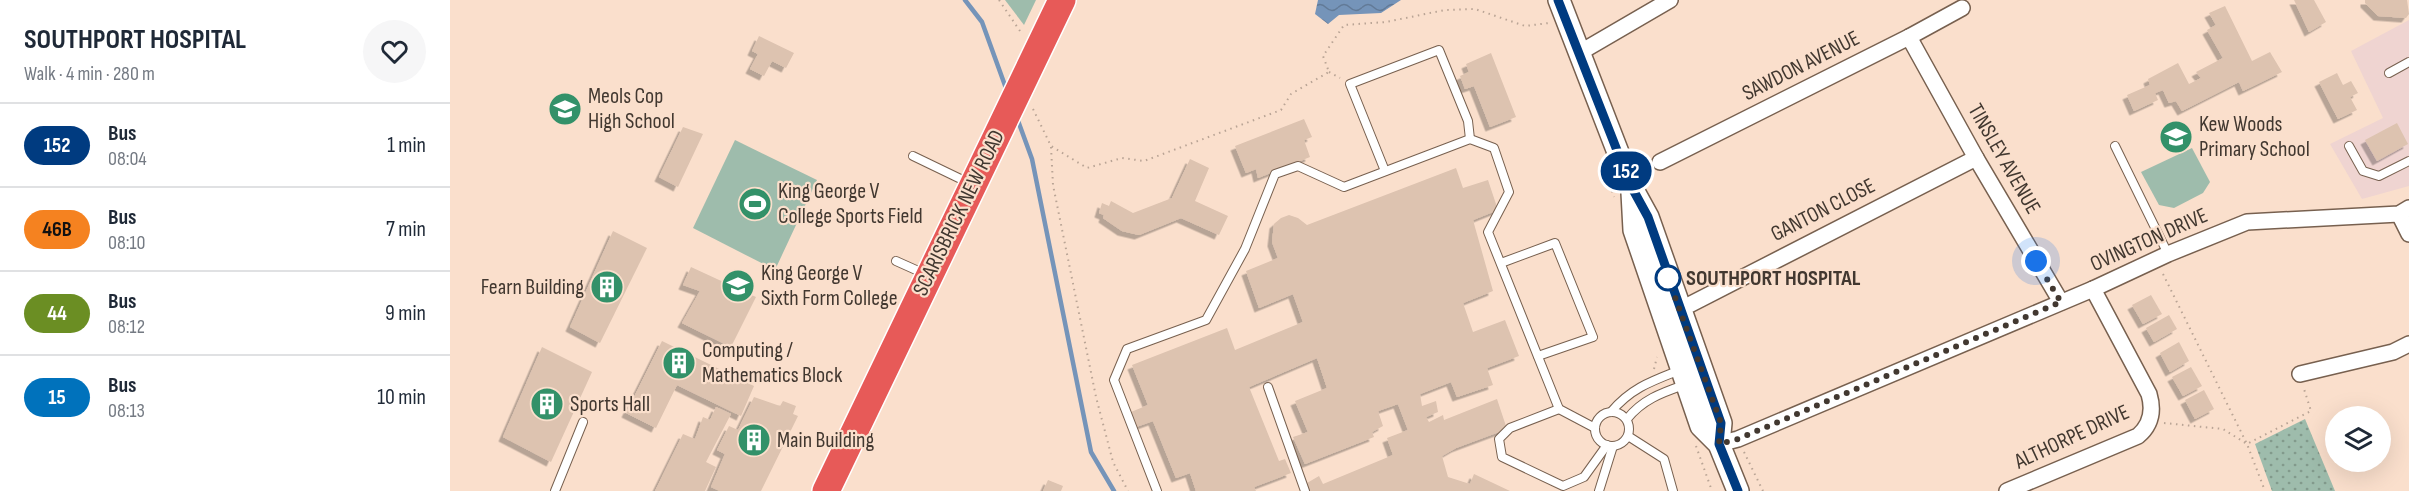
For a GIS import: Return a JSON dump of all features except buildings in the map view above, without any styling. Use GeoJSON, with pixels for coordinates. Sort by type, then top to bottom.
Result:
{"type":"FeatureCollection","features":[{"type":"Feature","properties":{"kind":"highway","name":"SCARISBRICK NEW ROAD"},"geometry":{"type":"LineString","coordinates":[[826,491],[1062,0]]}},
{"type":"Feature","properties":{"kind":"street"},"geometry":{"type":"LineString","coordinates":[[1558,0],[1631,186],[1648,217],[1693,374],[1701,426],[1719,444],[1738,491]]}},
{"type":"Feature","properties":{"kind":"street"},"geometry":{"type":"LineString","coordinates":[[1579,53],[1670,0]]}},
{"type":"Feature","properties":{"kind":"street","name":"SAWDON AVENUE"},"geometry":{"type":"LineString","coordinates":[[1660,162],[1962,8]]}},
{"type":"Feature","properties":{"kind":"street","name":"TINSLEY AVENUE"},"geometry":{"type":"LineString","coordinates":[[1909,37],[1976,158],[2061,302]]}},
{"type":"Feature","properties":{"kind":"street","name":"GANTON CLOSE"},"geometry":{"type":"LineString","coordinates":[[1691,304],[1976,158]]}},
{"type":"Feature","properties":{"kind":"street"},"geometry":{"type":"LineString","coordinates":[[2404,211],[2409,234]]}},
{"type":"Feature","properties":{"kind":"street","name":"OVINGTON DRIVE"},"geometry":{"type":"LineString","coordinates":[[1719,444],[1738,439],[2247,222],[2404,211]]}},
{"type":"Feature","properties":{"kind":"street","name":"ALTHORPE DRIVE"},"geometry":{"type":"LineString","coordinates":[[2007,491],[2138,436],[2146,429],[2152,404],[2150,394],[2093,289]]}},
{"type":"Feature","properties":{"kind":"street"},"geometry":{"type":"LineString","coordinates":[[2300,374],[2393,352],[2409,344]]}},
{"type":"Feature","properties":{"kind":"lane"},"geometry":{"type":"LineString","coordinates":[[1385,171],[1350,84],[1439,50],[1468,121],[1470,139]]}},
{"type":"Feature","properties":{"kind":"lane"},"geometry":{"type":"LineString","coordinates":[[2389,73],[2409,62]]}},
{"type":"Feature","properties":{"kind":"lane"},"geometry":{"type":"LineString","coordinates":[[1157,491],[1114,380],[1127,349],[1206,321],[1245,249],[1275,174],[1298,166],[1344,187],[1470,139],[1494,148],[1509,192],[1488,232],[1559,409],[1595,428]]}},
{"type":"Feature","properties":{"kind":"lane"},"geometry":{"type":"LineString","coordinates":[[2115,146],[2162,257]]}},
{"type":"Feature","properties":{"kind":"lane"},"geometry":{"type":"LineString","coordinates":[[2349,146],[2363,171],[2379,176],[2409,161]]}},
{"type":"Feature","properties":{"kind":"lane"},"geometry":{"type":"LineString","coordinates":[[913,156],[973,185]]}},
{"type":"Feature","properties":{"kind":"lane"},"geometry":{"type":"LineString","coordinates":[[1500,263],[1555,243],[1593,337],[1538,356]]}},
{"type":"Feature","properties":{"kind":"lane"},"geometry":{"type":"LineString","coordinates":[[896,261],[929,276]]}},
{"type":"Feature","properties":{"kind":"lane"},"geometry":{"type":"LineString","coordinates":[[1611,411],[1627,419],[1629,425],[1628,436],[1618,445],[1610,446],[1598,439],[1595,428],[1599,417],[1611,411],[1624,396],[1643,385],[1693,374]]}},
{"type":"Feature","properties":{"kind":"lane"},"geometry":{"type":"LineString","coordinates":[[1627,419],[1637,405],[1693,374]]}},
{"type":"Feature","properties":{"kind":"lane"},"geometry":{"type":"LineString","coordinates":[[1268,387],[1305,491]]}},
{"type":"Feature","properties":{"kind":"lane"},"geometry":{"type":"LineString","coordinates":[[1559,409],[1510,428],[1499,439],[1502,457],[1563,486],[1584,477],[1610,446]]}},
{"type":"Feature","properties":{"kind":"lane"},"geometry":{"type":"LineString","coordinates":[[555,491],[583,422]]}},
{"type":"Feature","properties":{"kind":"lane"},"geometry":{"type":"LineString","coordinates":[[1628,436],[1664,459],[1673,491]]}},
{"type":"Feature","properties":{"kind":"lane"},"geometry":{"type":"LineString","coordinates":[[1599,491],[1610,446]]}},
{"type":"Feature","properties":{"kind":"path"},"geometry":{"type":"LineString","coordinates":[[999,0],[1026,40],[1020,54],[1029,69]]}},
{"type":"Feature","properties":{"kind":"path"},"geometry":{"type":"LineString","coordinates":[[1051,146],[1087,168],[1122,158],[1144,161],[1281,110],[1290,94],[1329,72],[1323,56],[1344,25],[1386,22],[1445,10],[1475,9],[1525,26],[1555,22]]}},
{"type":"Feature","properties":{"kind":"path"},"geometry":{"type":"LineString","coordinates":[[1037,100],[1033,110],[1051,146],[1053,185],[1096,397],[1113,462],[1128,491]]}},
{"type":"Feature","properties":{"kind":"path"},"geometry":{"type":"LineString","coordinates":[[2162,257],[2247,444],[2265,491]]}},
{"type":"Feature","properties":{"kind":"path"},"geometry":{"type":"LineString","coordinates":[[2247,444],[2312,411],[2300,374]]}},
{"type":"Feature","properties":{"kind":"path"},"geometry":{"type":"LineString","coordinates":[[2149,421],[2223,429],[2247,444]]}},
{"type":"Feature","properties":{"kind":"shaded area"},"geometry":{"type":"Polygon","coordinates":[[[2409,20],[2409,186],[2362,199],[2330,144],[2383,118],[2351,51],[2409,20]]]}},
{"type":"Feature","properties":{"kind":"green space"},"geometry":{"type":"Polygon","coordinates":[[[1005,0],[1036,0],[1024,25],[1005,0]]]}},
{"type":"Feature","properties":{"kind":"green space","name":"King George V College Sports Field"},"geometry":{"type":"Polygon","coordinates":[[[735,140],[817,180],[775,270],[693,228],[735,140]]]}},
{"type":"Feature","properties":{"kind":"green space"},"geometry":{"type":"Polygon","coordinates":[[[2192,148],[2210,182],[2203,193],[2174,208],[2159,205],[2141,172],[2192,148]]]}},
{"type":"Feature","properties":{"kind":"green space"},"geometry":{"type":"Polygon","coordinates":[[[2305,419],[2325,472],[2327,472],[2335,491],[2272,491],[2255,444],[2305,419]]]}},
{"type":"Feature","properties":{"kind":"water"},"geometry":{"type":"Polygon","coordinates":[[[1318,0],[1401,0],[1381,13],[1339,15],[1328,24],[1315,14],[1318,0]]]}},
{"type":"Feature","properties":{"kind":"waterway"},"geometry":{"type":"LineString","coordinates":[[965,0],[982,22],[1007,91]]}},
{"type":"Feature","properties":{"kind":"waterway"},"geometry":{"type":"LineString","coordinates":[[1017,118],[1032,159],[1091,452],[1114,491]]}},
{"type":"Feature","properties":{"kind":"bus line","name":"152"},"geometry":{"type":"LineString","coordinates":[[1558,0],[1631,186],[1648,217],[1721,423],[1719,444],[1738,491]]}},
{"type":"Feature","properties":{"kind":"place","name":"Meols Cop High School"},"geometry":{"type":"Point","coordinates":[565,109]}},
{"type":"Feature","properties":{"kind":"place","name":"Kew Woods Primary School"},"geometry":{"type":"Point","coordinates":[2176,137]}},
{"type":"Feature","properties":{"kind":"place","name":"King George V College Sports Field"},"geometry":{"type":"Point","coordinates":[755,204]}},
{"type":"Feature","properties":{"kind":"place","name":"SOUTHPORT HOSPITAL"},"geometry":{"type":"Point","coordinates":[1668,278]}},
{"type":"Feature","properties":{"kind":"place","name":"King George V Sixth Form College"},"geometry":{"type":"Point","coordinates":[738,286]}},
{"type":"Feature","properties":{"kind":"place","name":"Fearn Building"},"geometry":{"type":"Point","coordinates":[607,287]}},
{"type":"Feature","properties":{"kind":"place","name":"Computing / Mathematics Block"},"geometry":{"type":"Point","coordinates":[679,363]}},
{"type":"Feature","properties":{"kind":"place","name":"Sports Hall"},"geometry":{"type":"Point","coordinates":[547,404]}},
{"type":"Feature","properties":{"kind":"place","name":"Main Building"},"geometry":{"type":"Point","coordinates":[754,440]}},
{"type":"Feature","properties":{"kind":"route"},"geometry":{"type":"LineString","coordinates":[[1668,278],[1721,423],[1719,444],[1738,439],[2061,302],[2036,261]]}}]}
